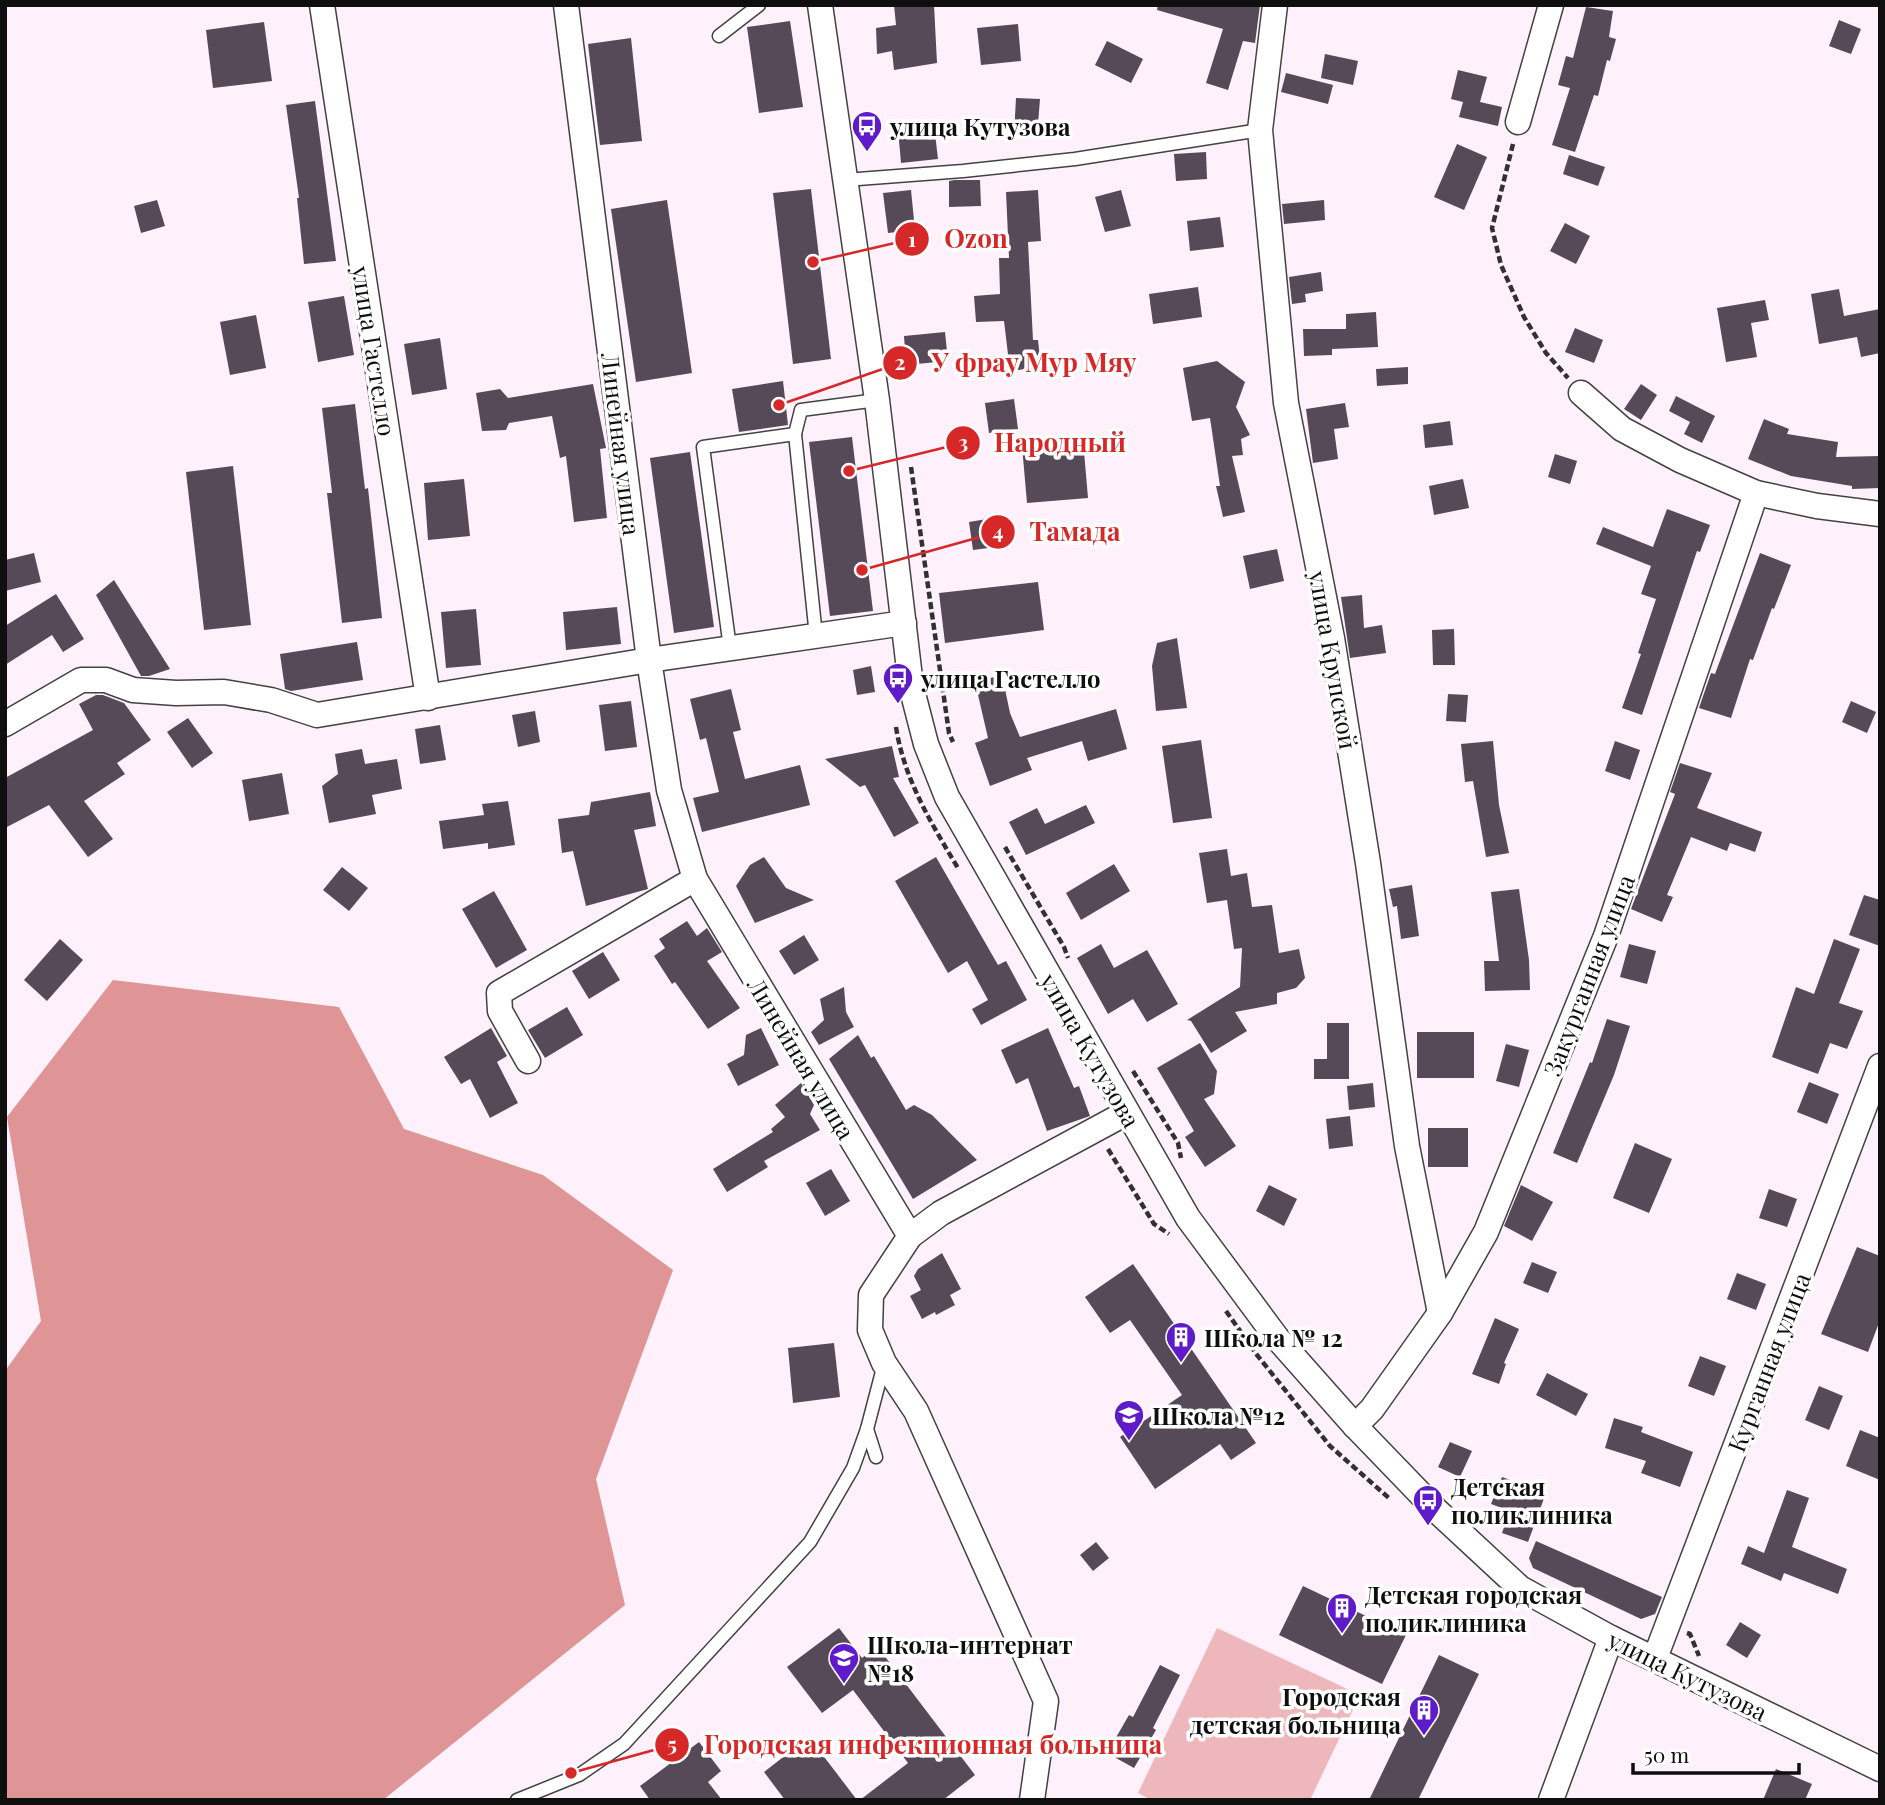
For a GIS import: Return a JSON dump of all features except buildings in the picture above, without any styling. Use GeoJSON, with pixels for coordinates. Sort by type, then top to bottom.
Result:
{"type":"FeatureCollection","features":[{"type":"Feature","properties":{"kind":"street","name":"улица Гастелло"},"geometry":{"type":"LineString","coordinates":[[323,5],[428,698]]}},
{"type":"Feature","properties":{"kind":"street","name":"Линейная улица"},"geometry":{"type":"LineString","coordinates":[[566,5],[649,660],[669,790],[695,879],[910,1236]]}},
{"type":"Feature","properties":{"kind":"street","name":"улица Кутузова"},"geometry":{"type":"LineString","coordinates":[[820,5],[877,400],[911,686],[926,744],[947,797],[1188,1218],[1277,1338],[1355,1426],[1454,1527],[1520,1588],[1611,1637],[1880,1769]]}},
{"type":"Feature","properties":{"kind":"street","name":"улица Крупской"},"geometry":{"type":"LineString","coordinates":[[1275,5],[1260,130],[1286,402],[1334,651],[1368,863],[1407,1146],[1440,1313]]}},
{"type":"Feature","properties":{"kind":"street"},"geometry":{"type":"LineString","coordinates":[[1518,122],[1550,5]]}},
{"type":"Feature","properties":{"kind":"street"},"geometry":{"type":"LineString","coordinates":[[1581,393],[1622,429],[1681,460],[1756,493],[1817,506],[1880,514]]}},
{"type":"Feature","properties":{"kind":"street","name":"Закурганная улица"},"geometry":{"type":"LineString","coordinates":[[1355,1426],[1372,1409],[1440,1313],[1486,1232],[1606,936],[1756,493]]}},
{"type":"Feature","properties":{"kind":"street"},"geometry":{"type":"LineString","coordinates":[[5,724],[22,717],[81,680],[106,680],[133,690],[224,692],[271,700],[317,715],[649,660],[904,623]]}},
{"type":"Feature","properties":{"kind":"street"},"geometry":{"type":"LineString","coordinates":[[528,1061],[500,1011],[499,993],[695,879]]}},
{"type":"Feature","properties":{"kind":"street","name":"Курганная улица"},"geometry":{"type":"LineString","coordinates":[[1654,1658],[1880,1066]]}},
{"type":"Feature","properties":{"kind":"street"},"geometry":{"type":"LineString","coordinates":[[1033,1797],[1046,1701],[916,1410],[884,1363],[870,1330],[871,1295],[910,1236],[941,1213],[1126,1113]]}},
{"type":"Feature","properties":{"kind":"street"},"geometry":{"type":"LineString","coordinates":[[1551,1800],[1611,1637]]}},
{"type":"Feature","properties":{"kind":"lane"},"geometry":{"type":"LineString","coordinates":[[719,36],[759,5]]}},
{"type":"Feature","properties":{"kind":"lane"},"geometry":{"type":"LineString","coordinates":[[845,180],[1075,159],[1260,130]]}},
{"type":"Feature","properties":{"kind":"lane"},"geometry":{"type":"LineString","coordinates":[[816,636],[795,434],[802,410],[877,400]]}},
{"type":"Feature","properties":{"kind":"lane"},"geometry":{"type":"LineString","coordinates":[[730,648],[703,447],[795,434]]}},
{"type":"Feature","properties":{"kind":"lane"},"geometry":{"type":"LineString","coordinates":[[517,1800],[579,1775],[624,1744],[810,1542],[853,1468],[867,1429],[884,1363]]}},
{"type":"Feature","properties":{"kind":"lane"},"geometry":{"type":"LineString","coordinates":[[867,1429],[876,1457]]}},
{"type":"Feature","properties":{"kind":"path"},"geometry":{"type":"LineString","coordinates":[[1518,122],[1492,228],[1501,265],[1524,317],[1546,353],[1581,393]]}},
{"type":"Feature","properties":{"kind":"path"},"geometry":{"type":"LineString","coordinates":[[910,461],[949,733],[953,744]]}},
{"type":"Feature","properties":{"kind":"path"},"geometry":{"type":"LineString","coordinates":[[1004,845],[1064,947],[1068,960]]}},
{"type":"Feature","properties":{"kind":"path"},"geometry":{"type":"LineString","coordinates":[[1128,1063],[1178,1143],[1184,1166]]}},
{"type":"Feature","properties":{"kind":"path"},"geometry":{"type":"LineString","coordinates":[[1669,1624],[1690,1634],[1700,1659]]}},
{"type":"Feature","properties":{"kind":"shaded area"},"geometry":{"type":"Polygon","coordinates":[[[113,980],[339,1007],[404,1129],[543,1175],[673,1270],[596,1479],[625,1605],[383,1800],[5,1800],[5,1371],[41,1321],[7,1117],[113,980]]]}},
{"type":"Feature","properties":{"kind":"shaded area"},"geometry":{"type":"Polygon","coordinates":[[[1217,1628],[1360,1695],[1310,1800],[1151,1800],[1138,1793],[1217,1628]]]}},
{"type":"Feature","properties":{"kind":"place","name":"улица Кутузова"},"geometry":{"type":"Point","coordinates":[867,153]}},
{"type":"Feature","properties":{"kind":"place","name":"Ozon"},"geometry":{"type":"Point","coordinates":[813,262]}},
{"type":"Feature","properties":{"kind":"place","name":"У фрау Мур Мяу"},"geometry":{"type":"Point","coordinates":[779,405]}},
{"type":"Feature","properties":{"kind":"place","name":"Народный"},"geometry":{"type":"Point","coordinates":[849,471]}},
{"type":"Feature","properties":{"kind":"place","name":"Тамада"},"geometry":{"type":"Point","coordinates":[862,570]}},
{"type":"Feature","properties":{"kind":"place","name":"улица Гастелло"},"geometry":{"type":"Point","coordinates":[898,705]}},
{"type":"Feature","properties":{"kind":"place","name":"Школа № 12"},"geometry":{"type":"Point","coordinates":[1181,1364]}},
{"type":"Feature","properties":{"kind":"place","name":"Школа №12"},"geometry":{"type":"Point","coordinates":[1129,1442]}},
{"type":"Feature","properties":{"kind":"place","name":"Детская поликлиника"},"geometry":{"type":"Point","coordinates":[1428,1527]}},
{"type":"Feature","properties":{"kind":"place","name":"Детская городская поликлиника"},"geometry":{"type":"Point","coordinates":[1342,1635]}},
{"type":"Feature","properties":{"kind":"place","name":"Школа-интернат №18"},"geometry":{"type":"Point","coordinates":[844,1685]}},
{"type":"Feature","properties":{"kind":"place","name":"Городская детская больница"},"geometry":{"type":"Point","coordinates":[1424,1737]}},
{"type":"Feature","properties":{"kind":"place","name":"Городская инфекционная больница"},"geometry":{"type":"Point","coordinates":[571,1773]}}]}
